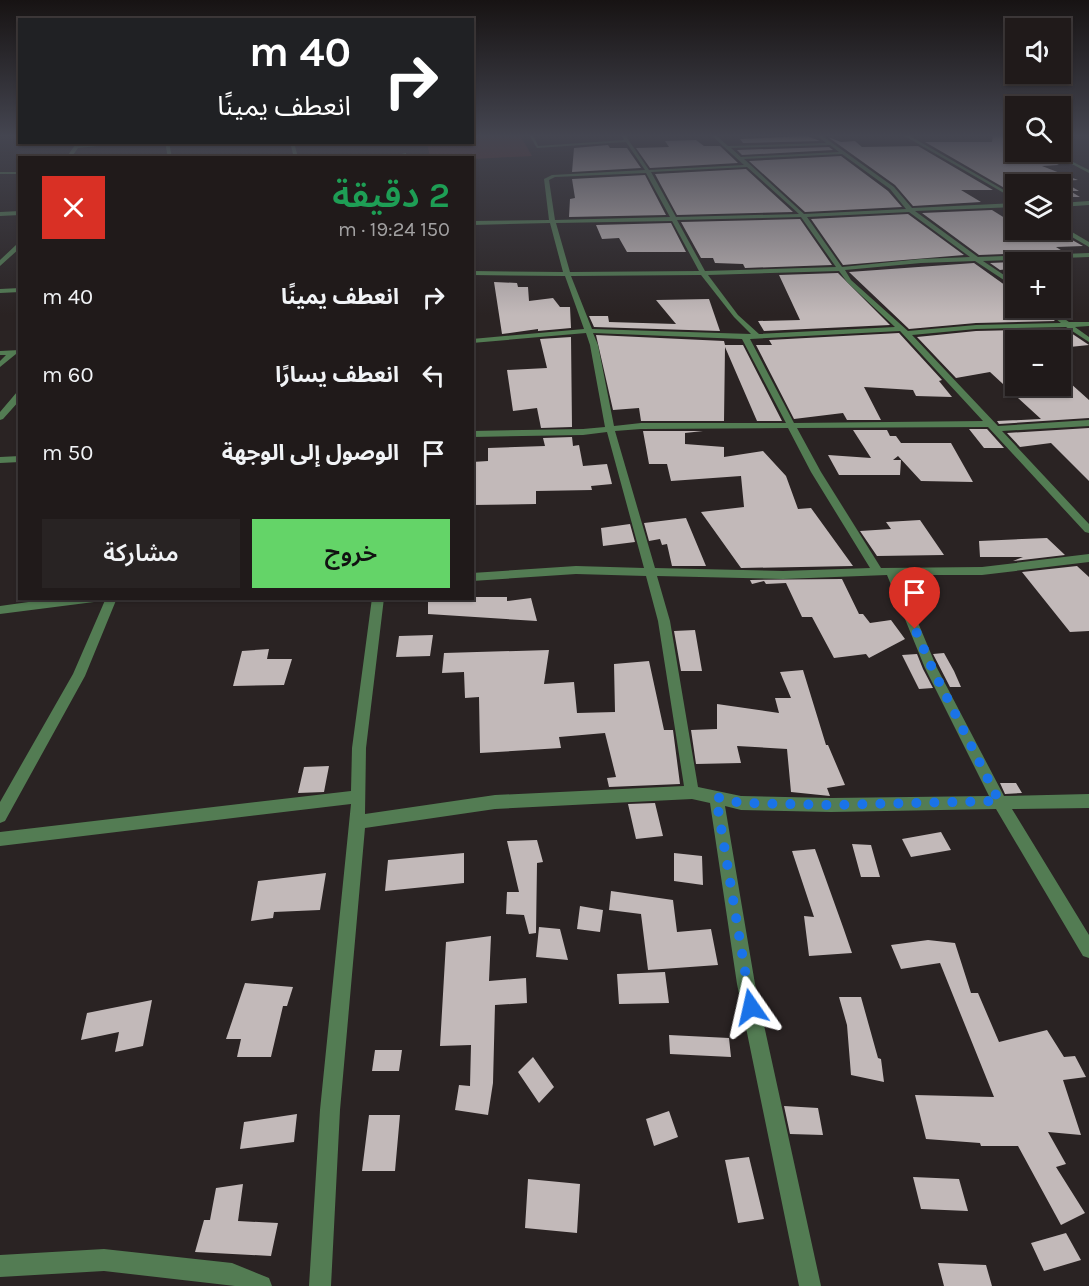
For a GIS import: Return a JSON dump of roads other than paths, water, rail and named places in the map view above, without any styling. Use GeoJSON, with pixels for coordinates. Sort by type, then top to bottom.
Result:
{"type":"FeatureCollection","features":[{"type":"Feature","properties":{"kind":"street"},"geometry":{"type":"LineString","coordinates":[[548,195],[552,220],[567,274],[594,345],[610,428],[651,573],[674,674],[692,792]]}},
{"type":"Feature","properties":{"kind":"street"},"geometry":{"type":"LineString","coordinates":[[662,195],[703,273],[736,316],[758,337]]}},
{"type":"Feature","properties":{"kind":"street"},"geometry":{"type":"LineString","coordinates":[[779,195],[802,216],[838,269],[904,331],[1089,530]]}},
{"type":"Feature","properties":{"kind":"street"},"geometry":{"type":"LineString","coordinates":[[898,195],[910,210],[1005,278]]}},
{"type":"Feature","properties":{"kind":"street"},"geometry":{"type":"LineString","coordinates":[[1071,205],[1089,204]]}},
{"type":"Feature","properties":{"kind":"street"},"geometry":{"type":"LineString","coordinates":[[474,224],[552,220],[802,216],[1005,206]]}},
{"type":"Feature","properties":{"kind":"street"},"geometry":{"type":"LineString","coordinates":[[0,214],[18,213]]}},
{"type":"Feature","properties":{"kind":"street"},"geometry":{"type":"LineString","coordinates":[[1071,234],[1089,245]]}},
{"type":"Feature","properties":{"kind":"street"},"geometry":{"type":"LineString","coordinates":[[0,249],[18,246]]}},
{"type":"Feature","properties":{"kind":"street"},"geometry":{"type":"LineString","coordinates":[[0,264],[18,247]]}},
{"type":"Feature","properties":{"kind":"street"},"geometry":{"type":"LineString","coordinates":[[474,273],[703,273],[838,269],[921,261],[1089,255]]}},
{"type":"Feature","properties":{"kind":"street"},"geometry":{"type":"LineString","coordinates":[[0,291],[18,290]]}},
{"type":"Feature","properties":{"kind":"street"},"geometry":{"type":"LineString","coordinates":[[1059,318],[1089,340]]}},
{"type":"Feature","properties":{"kind":"street"},"geometry":{"type":"LineString","coordinates":[[474,341],[588,331],[758,337],[1089,324]]}},
{"type":"Feature","properties":{"kind":"street"},"geometry":{"type":"LineString","coordinates":[[745,337],[765,380],[816,472],[885,571],[999,801],[1089,950]]}},
{"type":"Feature","properties":{"kind":"street"},"geometry":{"type":"LineString","coordinates":[[0,352],[17,352]]}},
{"type":"Feature","properties":{"kind":"street"},"geometry":{"type":"LineString","coordinates":[[0,365],[17,352]]}},
{"type":"Feature","properties":{"kind":"street"},"geometry":{"type":"LineString","coordinates":[[0,417],[18,396]]}},
{"type":"Feature","properties":{"kind":"street"},"geometry":{"type":"LineString","coordinates":[[474,434],[583,432],[610,428],[994,427],[1089,423]]}},
{"type":"Feature","properties":{"kind":"street"},"geometry":{"type":"LineString","coordinates":[[0,460],[18,459]]}},
{"type":"Feature","properties":{"kind":"street"},"geometry":{"type":"LineString","coordinates":[[474,577],[576,570],[783,575],[885,571],[982,571],[1089,558]]}},
{"type":"Feature","properties":{"kind":"street"},"geometry":{"type":"LineString","coordinates":[[0,610],[78,600]]}},
{"type":"Feature","properties":{"kind":"street"},"geometry":{"type":"LineString","coordinates":[[0,816],[79,676],[111,600]]}},
{"type":"Feature","properties":{"kind":"street"},"geometry":{"type":"LineString","coordinates":[[320,1286],[330,1110],[358,822],[360,748],[378,600]]}},
{"type":"Feature","properties":{"kind":"street"},"geometry":{"type":"LineString","coordinates":[[358,822],[495,802],[692,792],[741,803],[831,805],[1089,801]]}},
{"type":"Feature","properties":{"kind":"street"},"geometry":{"type":"LineString","coordinates":[[0,839],[357,797]]}},
{"type":"Feature","properties":{"kind":"street"},"geometry":{"type":"LineString","coordinates":[[716,797],[746,984],[810,1286]]}},
{"type":"Feature","properties":{"kind":"street"},"geometry":{"type":"LineString","coordinates":[[0,1266],[104,1260],[232,1274],[261,1286]]}}]}
